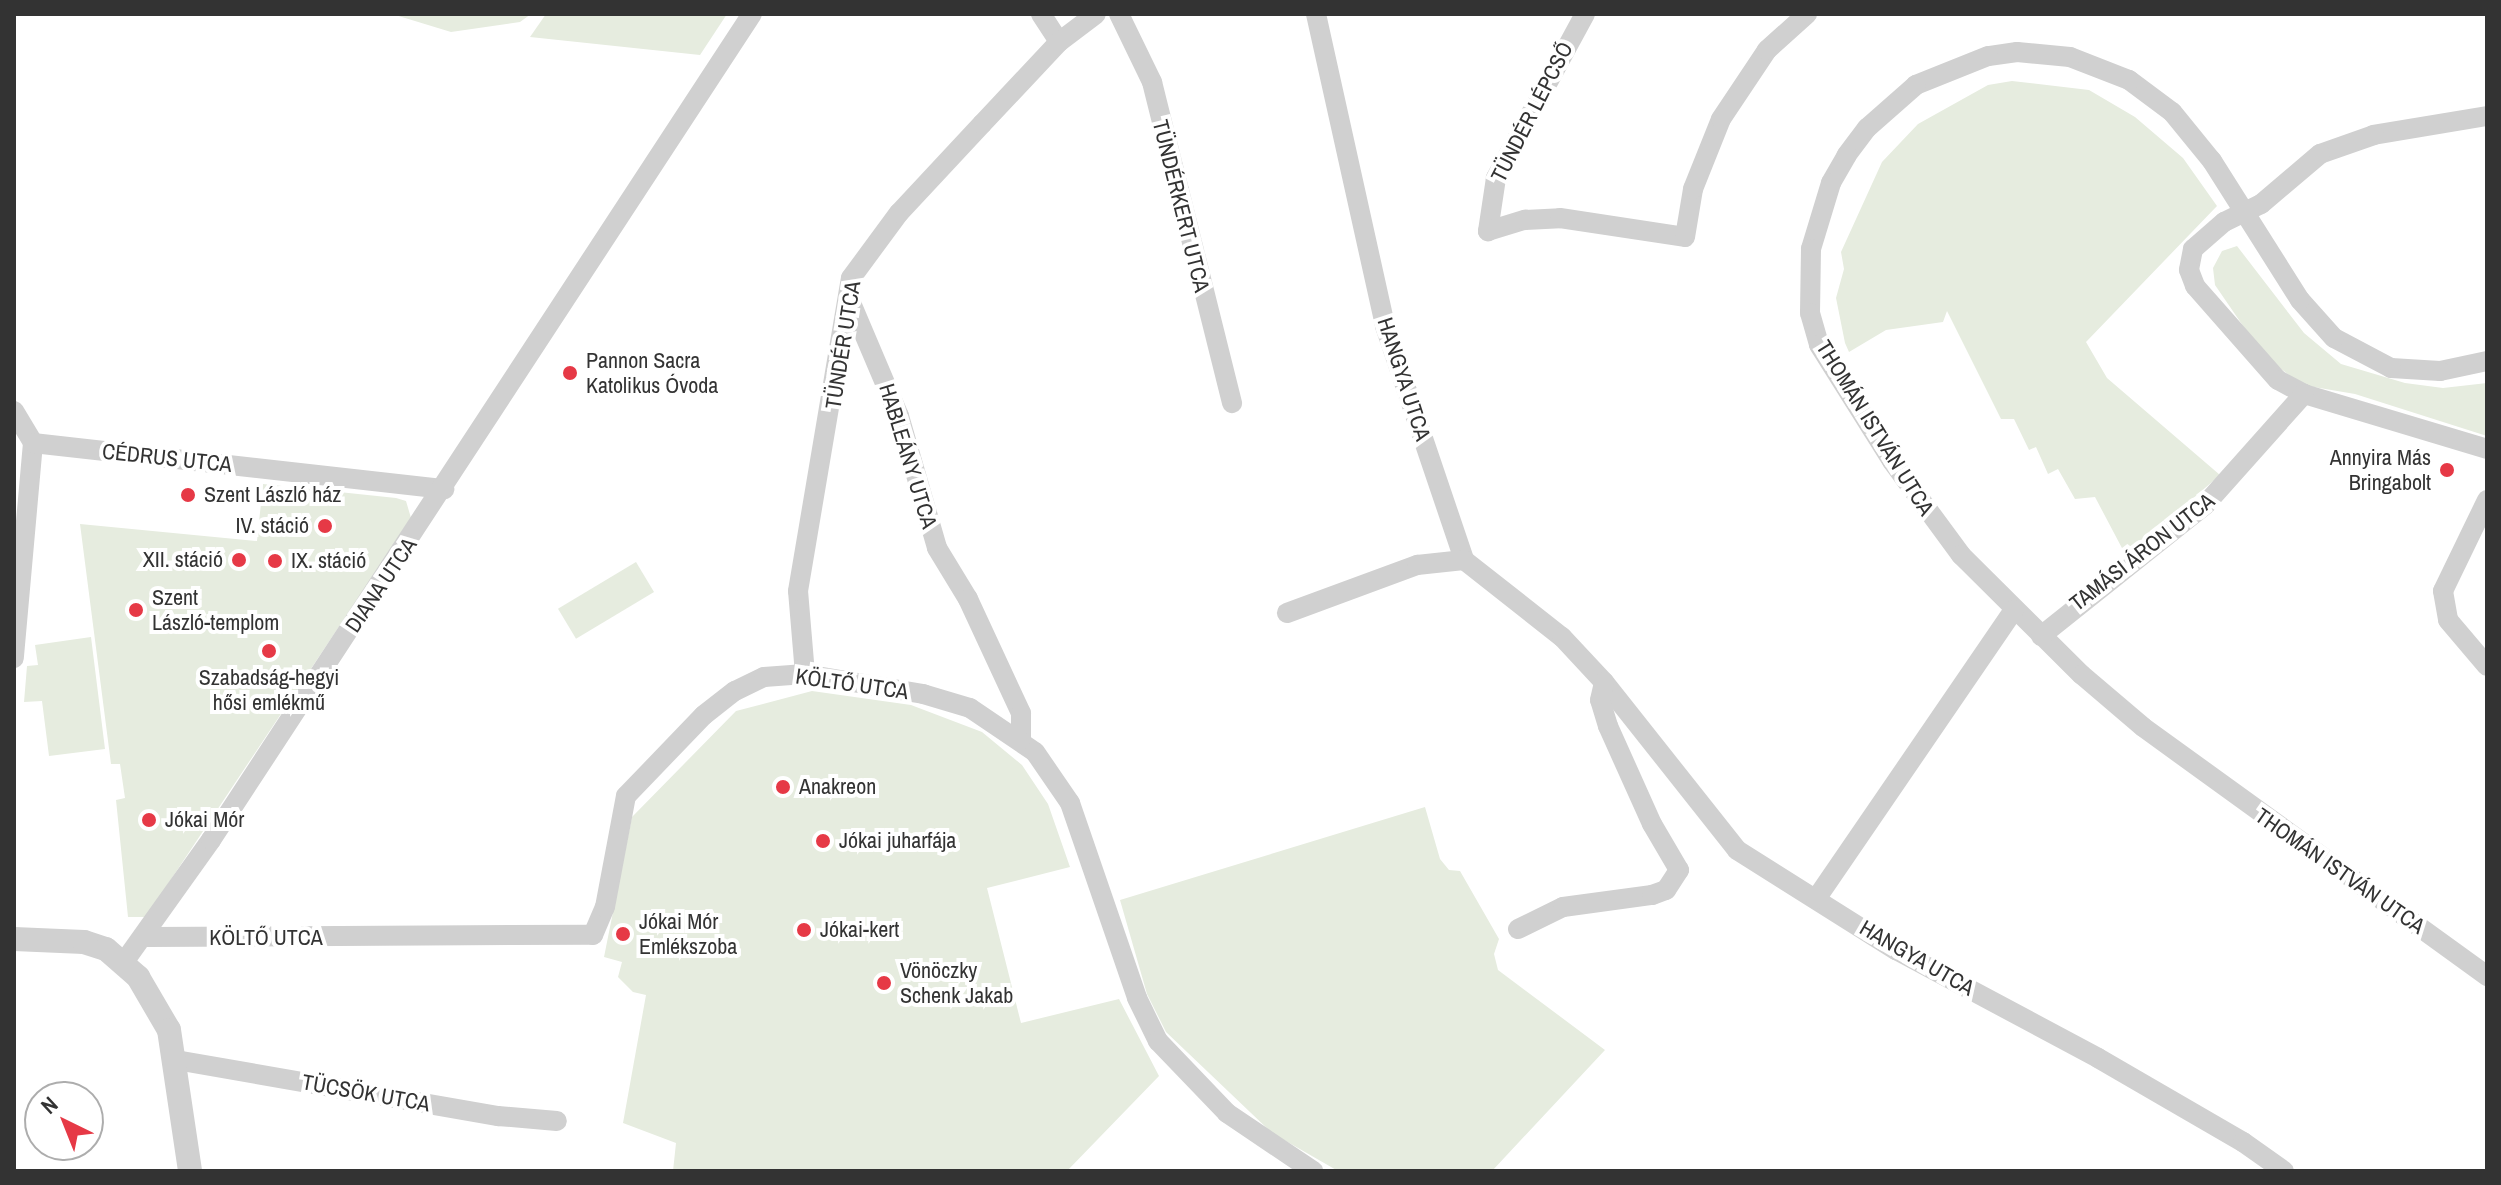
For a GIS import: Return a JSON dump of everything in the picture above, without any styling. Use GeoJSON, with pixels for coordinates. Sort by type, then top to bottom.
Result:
{"type":"FeatureCollection","features":[{"type":"Feature","properties":{"kind":"street","name":"DIANA UTCA"},"geometry":{"type":"LineString","coordinates":[[124,962],[147,937],[444,489],[752,14]]}},
{"type":"Feature","properties":{"kind":"street"},"geometry":{"type":"LineString","coordinates":[[1041,14],[1059,42]]}},
{"type":"Feature","properties":{"kind":"street","name":"TÜNDÉR UTCA"},"geometry":{"type":"LineString","coordinates":[[805,674],[798,591],[850,303],[851,278],[865,255],[1059,42],[1096,14]]}},
{"type":"Feature","properties":{"kind":"street","name":"TÜNDÉRKERT UTCA"},"geometry":{"type":"LineString","coordinates":[[1119,14],[1152,82],[1232,403]]}},
{"type":"Feature","properties":{"kind":"street","name":"HANGYA UTCA"},"geometry":{"type":"LineString","coordinates":[[1316,14],[1385,326],[1464,560],[1562,637],[1604,682],[1737,850],[1896,950],[2243,1142],[2284,1171]]}},
{"type":"Feature","properties":{"kind":"street","name":"TÜNDÉR LÉPCSŐ"},"geometry":{"type":"LineString","coordinates":[[1585,14],[1496,178],[1488,231],[1525,220],[1560,218],[1685,237],[1693,189],[1721,119],[1767,50],[1807,14]]}},
{"type":"Feature","properties":{"kind":"street","name":"THOMÁN ISTVÁN UTCA"},"geometry":{"type":"LineString","coordinates":[[2487,361],[2419,372],[2391,368],[2361,355],[2316,321],[2193,135],[2148,92],[2100,67],[2048,53],[1988,56],[1940,71],[1891,104],[1847,155],[1827,194],[1811,249],[1810,313],[1819,345],[1936,524],[2014,610],[2143,727],[2487,976]]}},
{"type":"Feature","properties":{"kind":"street"},"geometry":{"type":"LineString","coordinates":[[2487,116],[2339,146],[2320,154],[2193,249],[2189,270],[2195,286],[2278,380],[2304,394],[2487,449]]}},
{"type":"Feature","properties":{"kind":"street","name":"HABLEÁNY UTCA"},"geometry":{"type":"LineString","coordinates":[[850,303],[899,416],[937,548],[968,599],[1021,713],[1021,739]]}},
{"type":"Feature","properties":{"kind":"street","name":"TAMÁSI ÁRON UTCA"},"geometry":{"type":"LineString","coordinates":[[2041,636],[2205,505],[2304,394]]}},
{"type":"Feature","properties":{"kind":"street"},"geometry":{"type":"LineString","coordinates":[[14,411],[33,443],[14,658]]}},
{"type":"Feature","properties":{"kind":"street","name":"CÉDRUS UTCA"},"geometry":{"type":"LineString","coordinates":[[33,443],[444,489]]}},
{"type":"Feature","properties":{"kind":"street"},"geometry":{"type":"LineString","coordinates":[[2487,500],[2443,591],[2448,620],[2487,666]]}},
{"type":"Feature","properties":{"kind":"street"},"geometry":{"type":"LineString","coordinates":[[1287,613],[1417,565],[1464,560]]}},
{"type":"Feature","properties":{"kind":"street"},"geometry":{"type":"LineString","coordinates":[[1816,899],[2014,610]]}},
{"type":"Feature","properties":{"kind":"street","name":"KÖLTŐ UTCA"},"geometry":{"type":"LineString","coordinates":[[147,937],[593,935],[605,907],[632,787],[704,715],[735,691],[764,677],[805,674],[923,694],[970,708],[1021,739],[1054,776],[1070,803],[1137,998],[1158,1041],[1227,1113],[1313,1171]]}},
{"type":"Feature","properties":{"kind":"street"},"geometry":{"type":"LineString","coordinates":[[1518,929],[1563,907],[1652,895],[1666,890],[1679,870],[1652,824],[1608,726],[1600,700],[1604,682]]}},
{"type":"Feature","properties":{"kind":"street"},"geometry":{"type":"LineString","coordinates":[[14,939],[84,942],[124,962],[161,1012],[176,1060],[190,1171]]}},
{"type":"Feature","properties":{"kind":"street","name":"TÜCSÖK UTCA"},"geometry":{"type":"LineString","coordinates":[[176,1060],[498,1116],[557,1121]]}},
{"type":"Feature","properties":{"kind":"shaded area"},"geometry":{"type":"Polygon","coordinates":[[[392,14],[531,14],[520,22],[451,32],[392,14]]]}},
{"type":"Feature","properties":{"kind":"shaded area"},"geometry":{"type":"Polygon","coordinates":[[[546,14],[727,14],[700,55],[530,37],[546,14]]]}},
{"type":"Feature","properties":{"kind":"shaded area"},"geometry":{"type":"Polygon","coordinates":[[[2012,81],[2089,90],[2135,117],[2183,158],[2217,206],[2086,342],[2107,378],[2220,475],[2145,540],[2123,550],[2095,497],[2075,499],[2058,469],[2048,474],[2036,447],[2029,450],[2014,419],[2001,419],[1947,311],[1943,322],[1886,330],[1849,352],[1845,343],[1836,298],[1844,269],[1841,252],[1882,162],[1918,124],[1988,85],[2012,81]]]}},
{"type":"Feature","properties":{"kind":"shaded area"},"geometry":{"type":"Polygon","coordinates":[[[2237,246],[2304,333],[2341,364],[2405,383],[2443,388],[2487,383],[2487,436],[2355,394],[2302,385],[2263,355],[2215,285],[2213,268],[2222,251],[2237,246]]]}},
{"type":"Feature","properties":{"kind":"shaded area"},"geometry":{"type":"Polygon","coordinates":[[[263,484],[396,498],[406,501],[411,518],[146,917],[128,917],[116,800],[125,798],[120,764],[111,764],[80,524],[257,541],[263,484]]]}},
{"type":"Feature","properties":{"kind":"shaded area"},"geometry":{"type":"Polygon","coordinates":[[[636,562],[654,592],[576,639],[558,609],[636,562]]]}},
{"type":"Feature","properties":{"kind":"shaded area"},"geometry":{"type":"Polygon","coordinates":[[[91,637],[105,749],[49,756],[42,701],[24,702],[27,666],[38,665],[35,645],[91,637]]]}},
{"type":"Feature","properties":{"kind":"shaded area","name":"Jókai-kert"},"geometry":{"type":"Polygon","coordinates":[[[812,691],[911,705],[982,732],[1022,765],[1048,804],[1070,867],[987,888],[1021,1023],[1119,999],[1159,1076],[1067,1171],[673,1171],[676,1143],[623,1123],[646,995],[633,992],[618,977],[622,962],[604,957],[632,817],[736,711],[812,691]]]}},
{"type":"Feature","properties":{"kind":"shaded area"},"geometry":{"type":"Polygon","coordinates":[[[1425,807],[1440,859],[1449,870],[1460,871],[1499,939],[1494,954],[1498,970],[1605,1050],[1492,1171],[1338,1171],[1272,1133],[1166,1032],[1147,994],[1120,900],[1425,807]]]}},
{"type":"Feature","properties":{"kind":"place","name":"Pannon Sacra Katolikus Óvoda"},"geometry":{"type":"Point","coordinates":[570,373]}},
{"type":"Feature","properties":{"kind":"place","name":"Annyira Más Bringabolt"},"geometry":{"type":"Point","coordinates":[2447,470]}},
{"type":"Feature","properties":{"kind":"place","name":"Szent László ház"},"geometry":{"type":"Point","coordinates":[188,495]}},
{"type":"Feature","properties":{"kind":"place","name":"IV. stáció"},"geometry":{"type":"Point","coordinates":[325,526]}},
{"type":"Feature","properties":{"kind":"place","name":"XII. stáció"},"geometry":{"type":"Point","coordinates":[239,560]}},
{"type":"Feature","properties":{"kind":"place","name":"IX. stáció"},"geometry":{"type":"Point","coordinates":[275,561]}},
{"type":"Feature","properties":{"kind":"place","name":"Szent László-templom"},"geometry":{"type":"Point","coordinates":[136,610]}},
{"type":"Feature","properties":{"kind":"place","name":"Szabadság-hegyi hősi emlékmű"},"geometry":{"type":"Point","coordinates":[269,651]}},
{"type":"Feature","properties":{"kind":"place","name":"Anakreon"},"geometry":{"type":"Point","coordinates":[783,787]}},
{"type":"Feature","properties":{"kind":"place","name":"Jókai Mór"},"geometry":{"type":"Point","coordinates":[149,820]}},
{"type":"Feature","properties":{"kind":"place","name":"Jókai juharfája"},"geometry":{"type":"Point","coordinates":[823,841]}},
{"type":"Feature","properties":{"kind":"place","name":"Jókai-kert"},"geometry":{"type":"Point","coordinates":[804,930]}},
{"type":"Feature","properties":{"kind":"place","name":"Jókai Mór Emlékszoba"},"geometry":{"type":"Point","coordinates":[623,934]}},
{"type":"Feature","properties":{"kind":"place","name":"Vönöczky Schenk Jakab"},"geometry":{"type":"Point","coordinates":[884,983]}}]}
